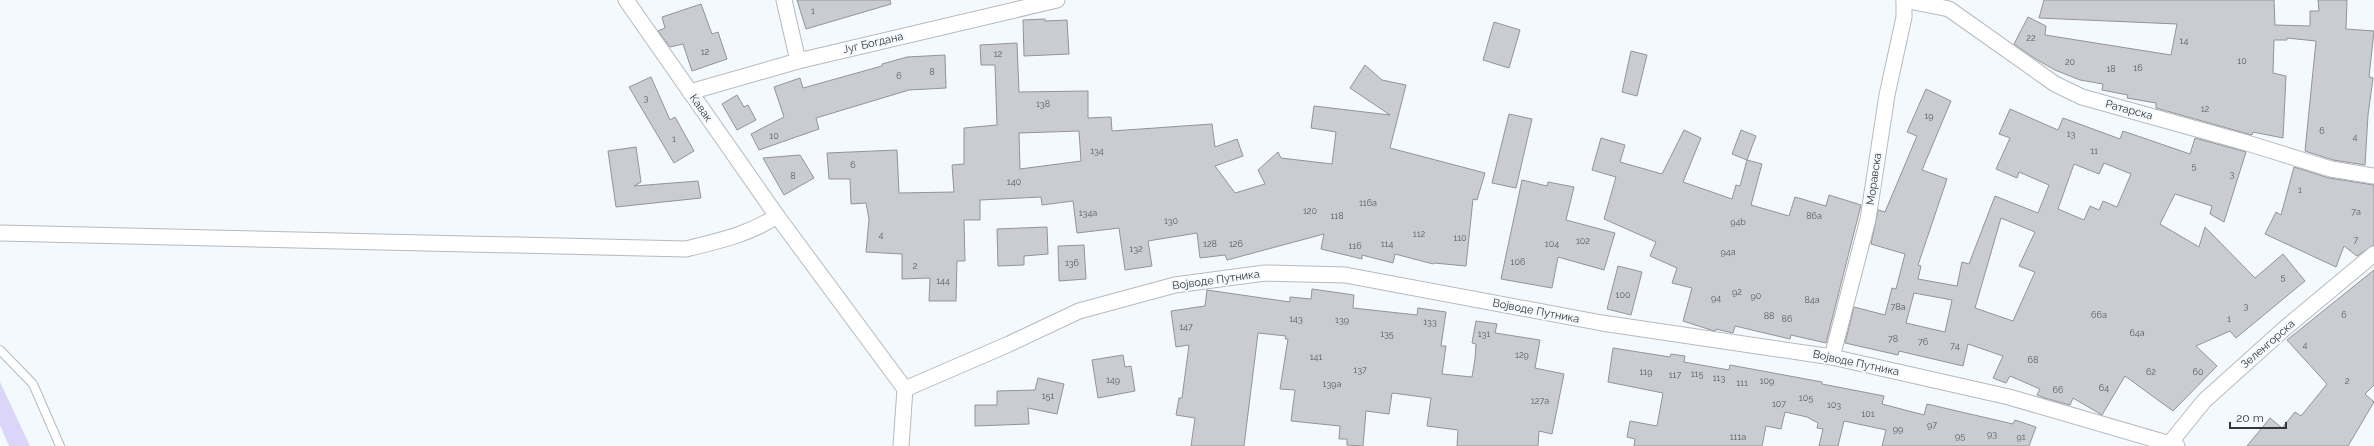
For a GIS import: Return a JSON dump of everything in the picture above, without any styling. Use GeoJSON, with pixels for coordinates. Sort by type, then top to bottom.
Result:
{"type":"FeatureCollection","features":[{"type":"Feature","properties":{"kind":"street"},"geometry":{"type":"LineString","coordinates":[[784,0],[798,61]]}},
{"type":"Feature","properties":{"kind":"street","name":"Југ Богдана"},"geometry":{"type":"LineString","coordinates":[[690,92],[798,61],[1057,0]]}},
{"type":"Feature","properties":{"kind":"street","name":"Ратарска"},"geometry":{"type":"LineString","coordinates":[[1904,0],[1949,9],[2055,84],[2082,97],[2247,143],[2331,169],[2374,176]]}},
{"type":"Feature","properties":{"kind":"street","name":"Моравска"},"geometry":{"type":"LineString","coordinates":[[1832,357],[1868,219],[1887,95],[1904,17],[1904,0]]}},
{"type":"Feature","properties":{"kind":"street","name":"Кавак"},"geometry":{"type":"LineString","coordinates":[[629,2],[777,216],[906,389]]}},
{"type":"Feature","properties":{"kind":"street"},"geometry":{"type":"LineString","coordinates":[[0,233],[686,249],[736,236],[758,228],[777,216]]}},
{"type":"Feature","properties":{"kind":"street","name":"Зеленгорска"},"geometry":{"type":"LineString","coordinates":[[2173,444],[2204,401],[2284,329],[2374,254]]}},
{"type":"Feature","properties":{"kind":"street","name":"Војводе Путника"},"geometry":{"type":"LineString","coordinates":[[906,389],[1009,344],[1079,311],[1176,285],[1265,273],[1345,275],[1602,323],[1832,357],[2009,397],[2173,444]]}},
{"type":"Feature","properties":{"kind":"street"},"geometry":{"type":"LineString","coordinates":[[901,446],[906,389]]}},
{"type":"Feature","properties":{"kind":"lane"},"geometry":{"type":"LineString","coordinates":[[0,350],[33,384],[60,446]]}},
{"type":"Feature","properties":{"kind":"shaded area"},"geometry":{"type":"Polygon","coordinates":[[[0,382],[30,446],[9,446],[0,425],[0,382]]]}},
{"type":"Feature","properties":{"kind":"building"},"geometry":{"type":"Polygon","coordinates":[[[797,0],[890,0],[891,4],[806,29],[797,0]]]}},
{"type":"Feature","properties":{"kind":"building"},"geometry":{"type":"Polygon","coordinates":[[[2044,0],[2274,0],[2275,25],[2310,26],[2310,11],[2319,11],[2318,0],[2347,0],[2346,29],[2374,31],[2369,77],[2373,78],[2368,115],[2365,165],[2333,160],[2305,151],[2316,41],[2287,38],[2287,40],[2274,40],[2273,73],[2286,76],[2283,138],[2253,132],[2252,135],[2156,108],[2156,103],[2127,98],[2128,95],[2102,90],[2103,84],[2080,80],[2055,70],[2034,58],[2014,44],[2028,17],[2046,26],[2045,35],[2171,55],[2177,24],[2039,18],[2044,0]]]}},
{"type":"Feature","properties":{"kind":"building"},"geometry":{"type":"Polygon","coordinates":[[[701,4],[712,34],[718,32],[727,59],[692,71],[683,44],[670,47],[658,31],[665,28],[662,17],[701,4]]]}},
{"type":"Feature","properties":{"kind":"building"},"geometry":{"type":"Polygon","coordinates":[[[1045,19],[1045,21],[1067,20],[1069,54],[1024,56],[1023,20],[1045,19]]]}},
{"type":"Feature","properties":{"kind":"building"},"geometry":{"type":"Polygon","coordinates":[[[1494,22],[1520,30],[1509,68],[1483,60],[1494,22]]]}},
{"type":"Feature","properties":{"kind":"building"},"geometry":{"type":"Polygon","coordinates":[[[1017,43],[1019,92],[1088,91],[1088,118],[1111,117],[1112,131],[1212,124],[1215,147],[1237,139],[1243,156],[1215,166],[1235,193],[1265,184],[1258,170],[1278,152],[1281,158],[1332,164],[1336,132],[1311,128],[1314,106],[1390,115],[1350,88],[1365,65],[1382,80],[1406,85],[1390,148],[1485,173],[1477,200],[1473,199],[1466,266],[1433,264],[1395,254],[1393,263],[1362,255],[1362,259],[1321,249],[1324,234],[1227,260],[1225,255],[1200,258],[1197,233],[1148,241],[1152,266],[1125,270],[1119,228],[1077,233],[1073,201],[1042,205],[1041,197],[980,200],[980,220],[964,220],[965,261],[957,261],[956,301],[929,301],[930,278],[902,279],[902,254],[866,252],[869,219],[866,203],[851,204],[850,179],[829,179],[827,153],[897,150],[899,193],[954,192],[952,165],[964,164],[964,128],[997,125],[995,65],[981,65],[980,45],[1017,43]],[[1079,131],[1019,133],[1020,169],[1081,161],[1079,131]]]}},
{"type":"Feature","properties":{"kind":"building"},"geometry":{"type":"Polygon","coordinates":[[[1631,51],[1647,55],[1637,96],[1622,92],[1631,51]]]}},
{"type":"Feature","properties":{"kind":"building"},"geometry":{"type":"Polygon","coordinates":[[[945,55],[946,88],[909,90],[816,118],[819,129],[759,150],[751,134],[784,117],[774,87],[800,78],[803,88],[882,66],[882,64],[907,57],[945,55]]]}},
{"type":"Feature","properties":{"kind":"building"},"geometry":{"type":"Polygon","coordinates":[[[651,77],[670,120],[675,117],[694,151],[674,163],[629,87],[651,77]]]}},
{"type":"Feature","properties":{"kind":"building"},"geometry":{"type":"Polygon","coordinates":[[[1926,89],[1951,101],[1922,170],[1947,179],[1918,265],[1921,266],[1918,279],[1957,286],[1962,262],[1969,264],[1995,196],[2038,213],[2049,185],[2019,172],[2017,178],[1996,169],[2010,138],[1999,134],[2010,109],[2058,130],[2063,118],[2120,139],[2123,131],[2190,154],[2195,138],[2246,152],[2224,222],[2210,214],[2212,206],[2175,194],[2160,224],[2199,247],[2205,227],[2255,278],[2283,254],[2305,281],[2236,338],[2230,331],[2196,346],[2217,366],[2173,411],[2125,376],[2102,415],[2073,398],[2070,405],[2037,395],[2040,389],[2010,376],[2006,383],[1993,378],[2003,356],[1968,344],[1963,366],[1899,351],[1898,355],[1845,343],[1854,307],[1885,315],[1892,288],[1896,289],[1905,254],[1871,244],[1878,210],[1885,212],[1917,136],[1907,132],[1926,89]],[[2104,163],[2099,174],[2074,164],[2058,209],[2084,220],[2090,206],[2099,210],[2103,201],[2117,207],[2131,174],[2104,163]],[[2001,218],[1975,308],[2013,321],[2035,272],[2019,266],[2035,232],[2001,218]],[[1914,293],[1906,323],[1945,332],[1952,300],[1914,293]]]}},
{"type":"Feature","properties":{"kind":"building"},"geometry":{"type":"Polygon","coordinates":[[[737,95],[744,107],[748,105],[756,120],[737,130],[722,104],[737,95]]]}},
{"type":"Feature","properties":{"kind":"building"},"geometry":{"type":"Polygon","coordinates":[[[1509,114],[1532,119],[1516,188],[1492,183],[1509,114]]]}},
{"type":"Feature","properties":{"kind":"building"},"geometry":{"type":"Polygon","coordinates":[[[1684,130],[1701,138],[1683,182],[1732,199],[1736,185],[1740,186],[1747,160],[1762,164],[1751,205],[1789,216],[1795,197],[1826,206],[1829,195],[1861,205],[1826,343],[1791,335],[1790,339],[1735,326],[1733,333],[1716,329],[1715,331],[1683,321],[1692,288],[1672,283],[1677,268],[1650,256],[1656,242],[1604,219],[1616,177],[1592,170],[1601,138],[1625,145],[1620,162],[1662,174],[1684,130]]]}},
{"type":"Feature","properties":{"kind":"building"},"geometry":{"type":"Polygon","coordinates":[[[1741,130],[1756,136],[1747,160],[1732,154],[1741,130]]]}},
{"type":"Feature","properties":{"kind":"building"},"geometry":{"type":"Polygon","coordinates":[[[636,147],[641,182],[634,186],[698,181],[701,198],[616,207],[608,151],[636,147]]]}},
{"type":"Feature","properties":{"kind":"building"},"geometry":{"type":"Polygon","coordinates":[[[800,155],[814,178],[784,195],[763,158],[800,155]]]}},
{"type":"Feature","properties":{"kind":"building"},"geometry":{"type":"Polygon","coordinates":[[[2294,167],[2329,178],[2374,185],[2374,245],[2357,256],[2344,246],[2336,267],[2265,234],[2276,212],[2281,215],[2294,167]]]}},
{"type":"Feature","properties":{"kind":"building"},"geometry":{"type":"Polygon","coordinates":[[[1522,180],[1547,186],[1548,182],[1574,187],[1566,220],[1615,233],[1604,270],[1558,257],[1552,288],[1501,279],[1522,180]]]}},
{"type":"Feature","properties":{"kind":"building"},"geometry":{"type":"Polygon","coordinates":[[[1047,227],[1048,254],[1024,256],[1024,265],[998,266],[997,229],[1047,227]]]}},
{"type":"Feature","properties":{"kind":"building"},"geometry":{"type":"Polygon","coordinates":[[[1084,245],[1086,279],[1059,281],[1058,246],[1084,245]]]}},
{"type":"Feature","properties":{"kind":"building"},"geometry":{"type":"Polygon","coordinates":[[[1618,266],[1642,272],[1631,315],[1607,309],[1618,266]]]}},
{"type":"Feature","properties":{"kind":"building"},"geometry":{"type":"Polygon","coordinates":[[[2374,270],[2374,385],[2365,394],[2374,402],[2348,446],[2247,446],[2270,418],[2282,428],[2295,412],[2301,416],[2327,384],[2287,340],[2374,270]]]}},
{"type":"Feature","properties":{"kind":"building"},"geometry":{"type":"Polygon","coordinates":[[[1312,289],[1354,295],[1353,308],[1417,315],[1418,308],[1446,312],[1441,346],[1446,346],[1442,374],[1472,377],[1476,344],[1472,343],[1476,321],[1497,324],[1495,333],[1540,340],[1535,368],[1564,374],[1552,434],[1539,431],[1538,446],[1457,446],[1458,430],[1427,426],[1431,398],[1392,393],[1389,414],[1366,411],[1363,446],[1347,445],[1347,439],[1339,439],[1340,426],[1291,421],[1295,390],[1280,389],[1288,339],[1285,339],[1286,336],[1258,333],[1244,446],[1191,446],[1195,418],[1176,415],[1179,398],[1182,398],[1189,345],[1176,347],[1171,311],[1205,306],[1207,290],[1290,302],[1290,297],[1311,299],[1312,289]]]}},
{"type":"Feature","properties":{"kind":"building"},"geometry":{"type":"Polygon","coordinates":[[[1613,348],[1670,357],[1671,354],[1685,356],[1684,362],[1729,370],[1730,365],[1822,382],[1822,384],[1884,396],[1882,404],[1924,415],[1927,404],[2013,424],[2015,420],[2036,427],[2029,446],[1882,446],[1886,430],[1844,421],[1838,446],[1819,446],[1823,429],[1817,428],[1818,423],[1807,417],[1785,412],[1781,429],[1766,426],[1762,446],[1634,446],[1635,439],[1627,437],[1630,421],[1657,426],[1663,393],[1608,382],[1613,348]]]}},
{"type":"Feature","properties":{"kind":"building"},"geometry":{"type":"Polygon","coordinates":[[[1123,355],[1125,367],[1131,366],[1135,391],[1098,398],[1092,360],[1123,355]]]}},
{"type":"Feature","properties":{"kind":"building"},"geometry":{"type":"Polygon","coordinates":[[[1038,378],[1064,384],[1057,414],[1028,408],[1029,424],[975,426],[975,405],[997,405],[997,391],[1035,390],[1038,378]]]}}]}
